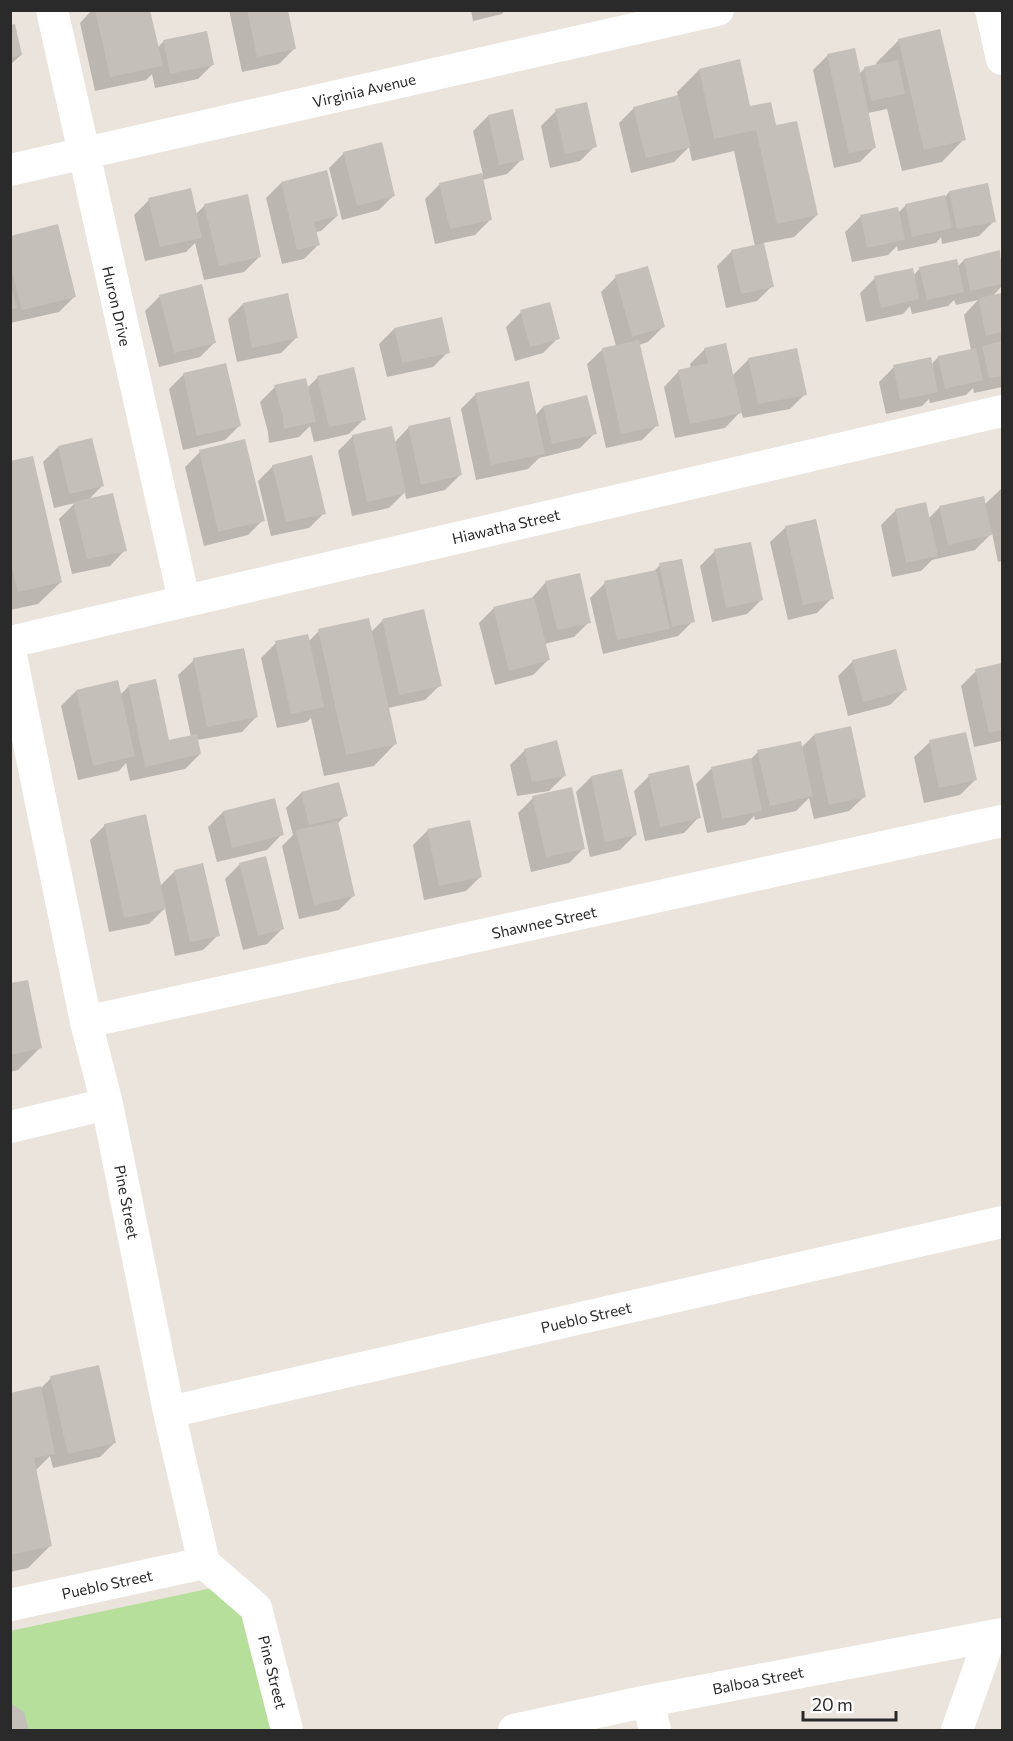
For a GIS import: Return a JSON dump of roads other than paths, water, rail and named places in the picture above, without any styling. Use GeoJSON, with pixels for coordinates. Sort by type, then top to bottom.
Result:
{"type":"FeatureCollection","features":[{"type":"Feature","properties":{"kind":"street","name":"Huron Drive"},"geometry":{"type":"LineString","coordinates":[[52,10],[184,600]]}},
{"type":"Feature","properties":{"kind":"street","name":"Virginia Avenue"},"geometry":{"type":"LineString","coordinates":[[10,170],[718,10]]}},
{"type":"Feature","properties":{"kind":"street"},"geometry":{"type":"LineString","coordinates":[[992,10],[1002,60]]}},
{"type":"Feature","properties":{"kind":"street","name":"Hiawatha Street"},"geometry":{"type":"LineString","coordinates":[[10,642],[1002,411]]}},
{"type":"Feature","properties":{"kind":"street","name":"Pine Street"},"geometry":{"type":"LineString","coordinates":[[10,651],[86,1022],[107,1104],[169,1412],[204,1563],[256,1608],[287,1731]]}},
{"type":"Feature","properties":{"kind":"street","name":"Shawnee Street"},"geometry":{"type":"LineString","coordinates":[[86,1022],[1002,821]]}},
{"type":"Feature","properties":{"kind":"street"},"geometry":{"type":"LineString","coordinates":[[10,1127],[107,1104]]}},
{"type":"Feature","properties":{"kind":"street","name":"Pueblo Street"},"geometry":{"type":"LineString","coordinates":[[169,1412],[1002,1222]]}},
{"type":"Feature","properties":{"kind":"street","name":"Pueblo Street"},"geometry":{"type":"LineString","coordinates":[[10,1605],[204,1563]]}},
{"type":"Feature","properties":{"kind":"street"},"geometry":{"type":"LineString","coordinates":[[957,1731],[996,1635]]}},
{"type":"Feature","properties":{"kind":"street","name":"Balboa Street"},"geometry":{"type":"LineString","coordinates":[[514,1731],[652,1716],[996,1635]]}}]}
